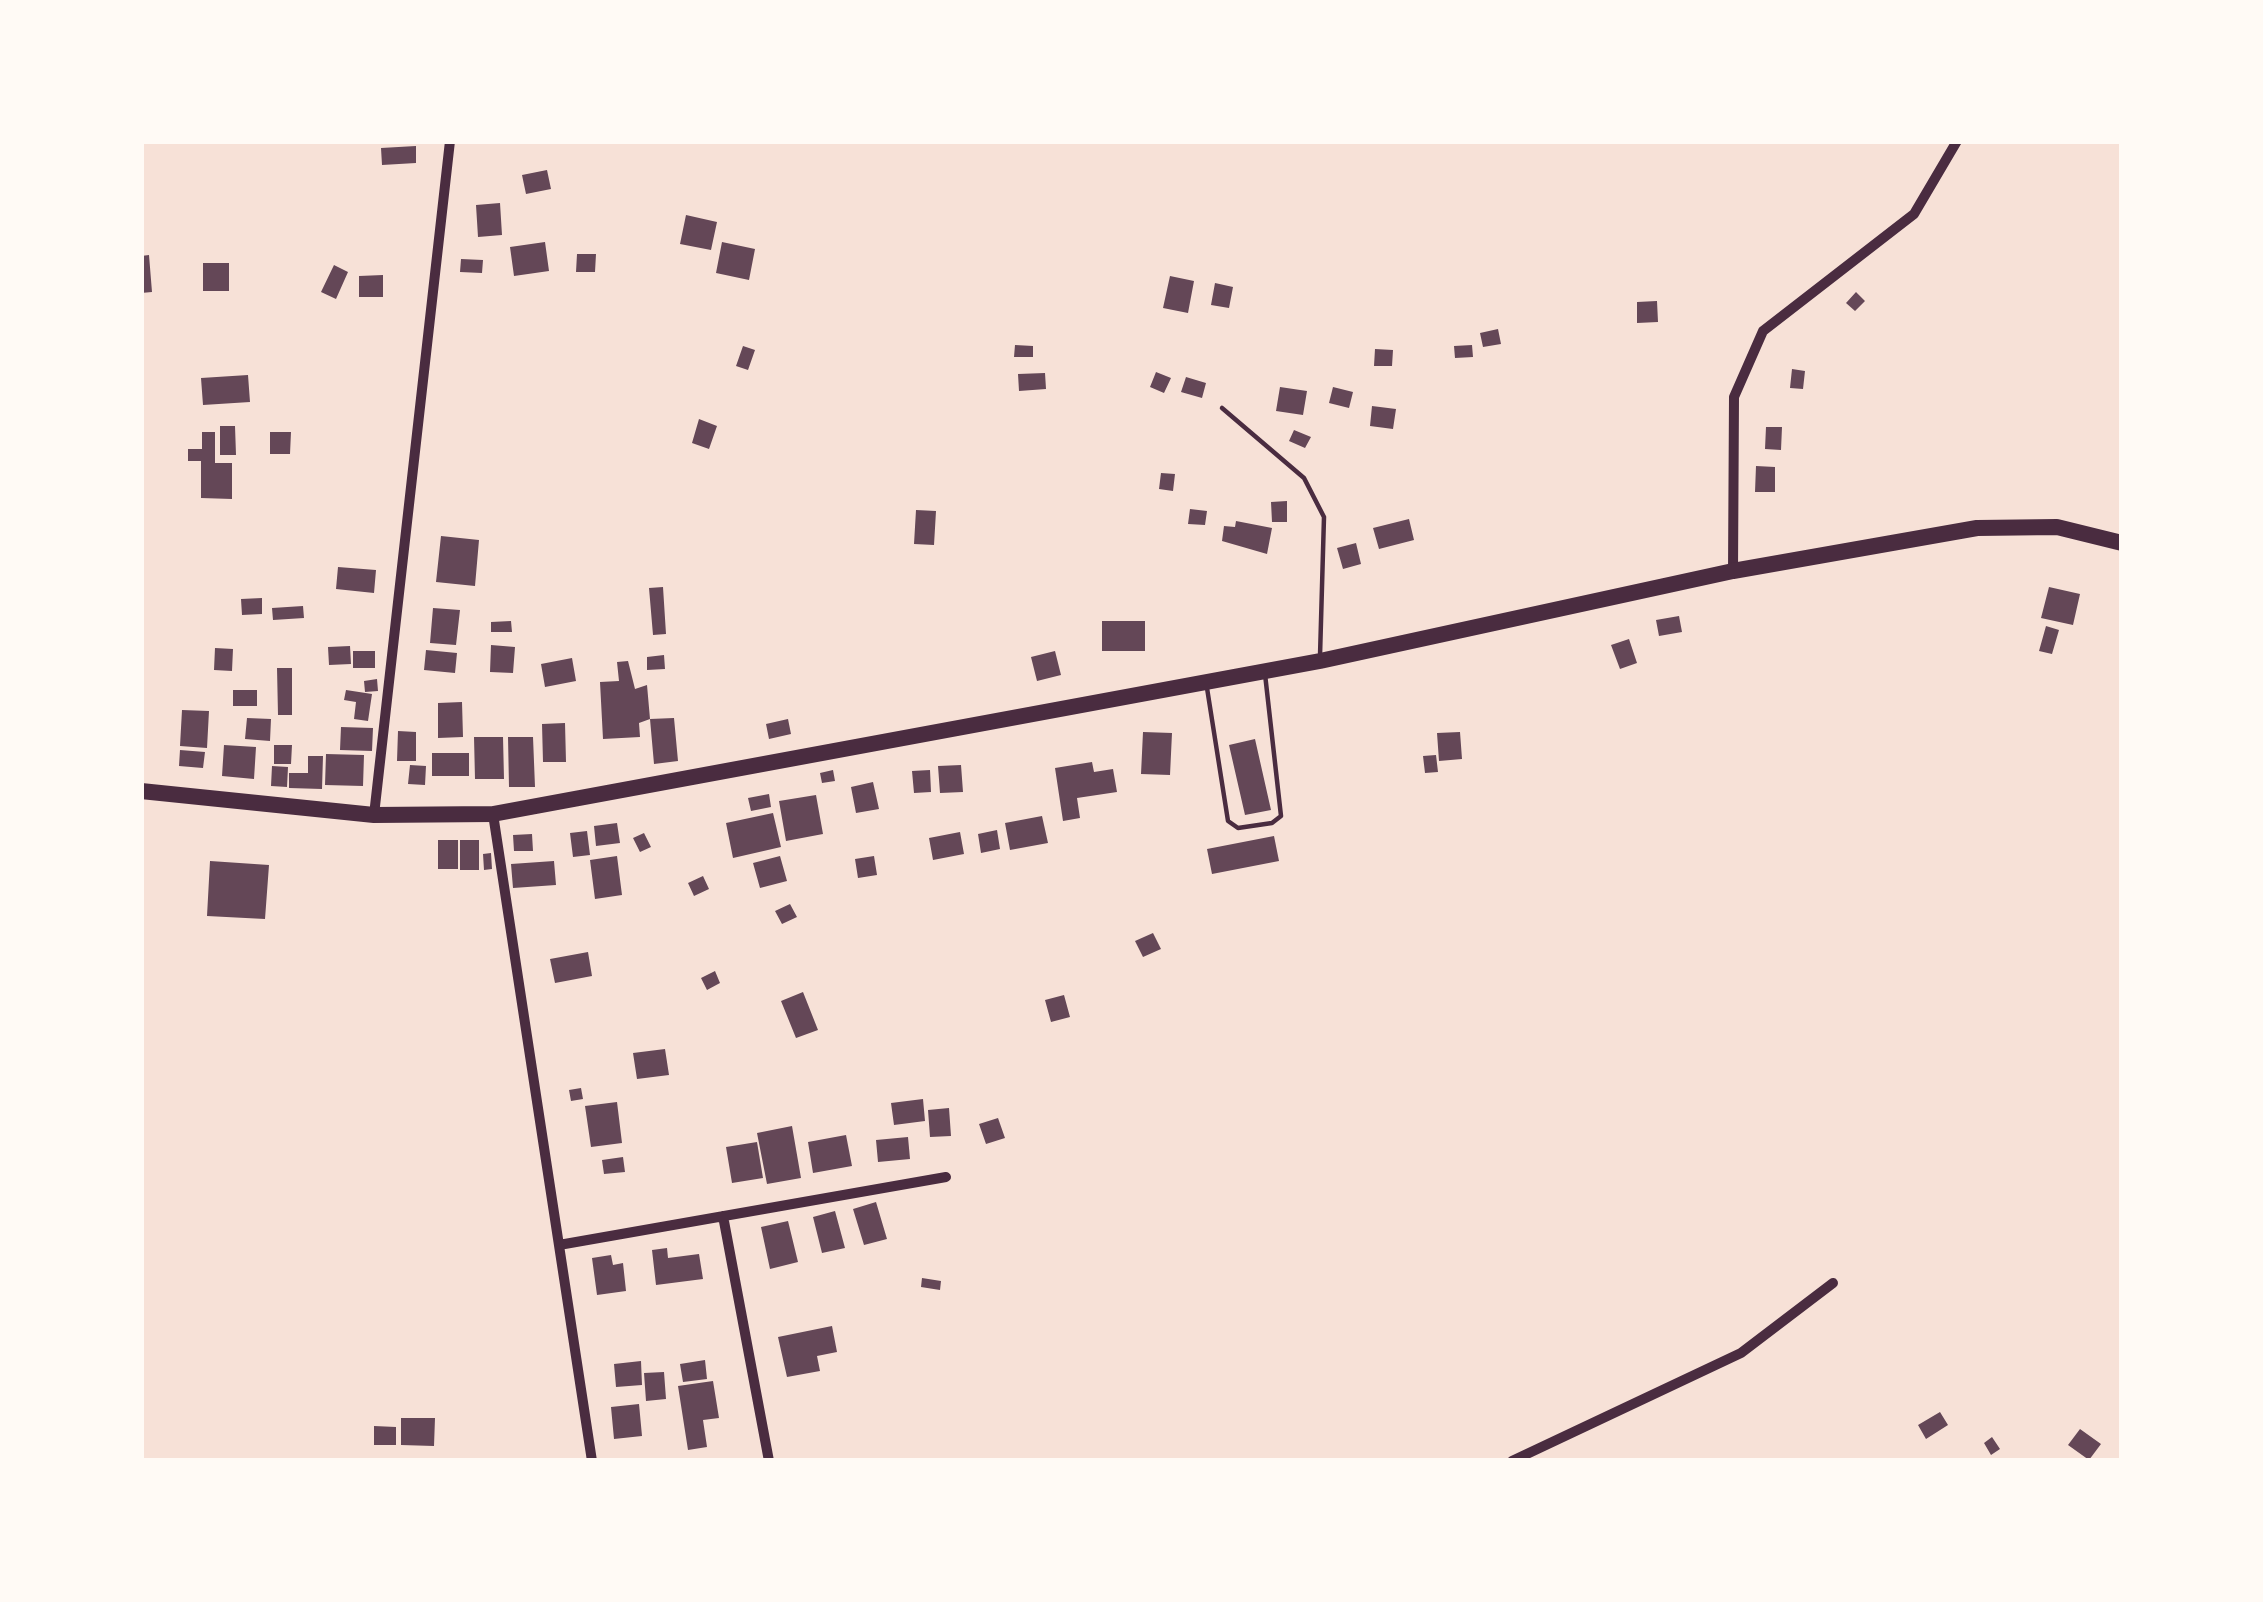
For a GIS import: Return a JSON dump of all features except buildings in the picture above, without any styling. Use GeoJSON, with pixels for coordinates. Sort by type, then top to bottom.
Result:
{"type":"FeatureCollection","features":[{"type":"Feature","properties":{"kind":"main road"},"geometry":{"type":"LineString","coordinates":[[141,791],[374,815],[493,814],[1264,672],[1733,571],[1977,527],[2057,526],[2122,543]]}},
{"type":"Feature","properties":{"kind":"street"},"geometry":{"type":"LineString","coordinates":[[374,815],[450,141]]}},
{"type":"Feature","properties":{"kind":"street"},"geometry":{"type":"LineString","coordinates":[[1733,571],[1734,397],[1762,332],[1914,214],[1958,141]]}},
{"type":"Feature","properties":{"kind":"street"},"geometry":{"type":"LineString","coordinates":[[493,814],[592,1461]]}},
{"type":"Feature","properties":{"kind":"street"},"geometry":{"type":"LineString","coordinates":[[559,1245],[946,1177]]}},
{"type":"Feature","properties":{"kind":"street"},"geometry":{"type":"LineString","coordinates":[[723,1216],[769,1461]]}},
{"type":"Feature","properties":{"kind":"street"},"geometry":{"type":"LineString","coordinates":[[1512,1461],[1741,1353],[1833,1283]]}},
{"type":"Feature","properties":{"kind":"lane"},"geometry":{"type":"LineString","coordinates":[[1222,408],[1304,478],[1324,517],[1320,661]]}},
{"type":"Feature","properties":{"kind":"lane"},"geometry":{"type":"LineString","coordinates":[[1207,682],[1228,821],[1238,828],[1272,823],[1280,816],[1264,672]]}}]}
